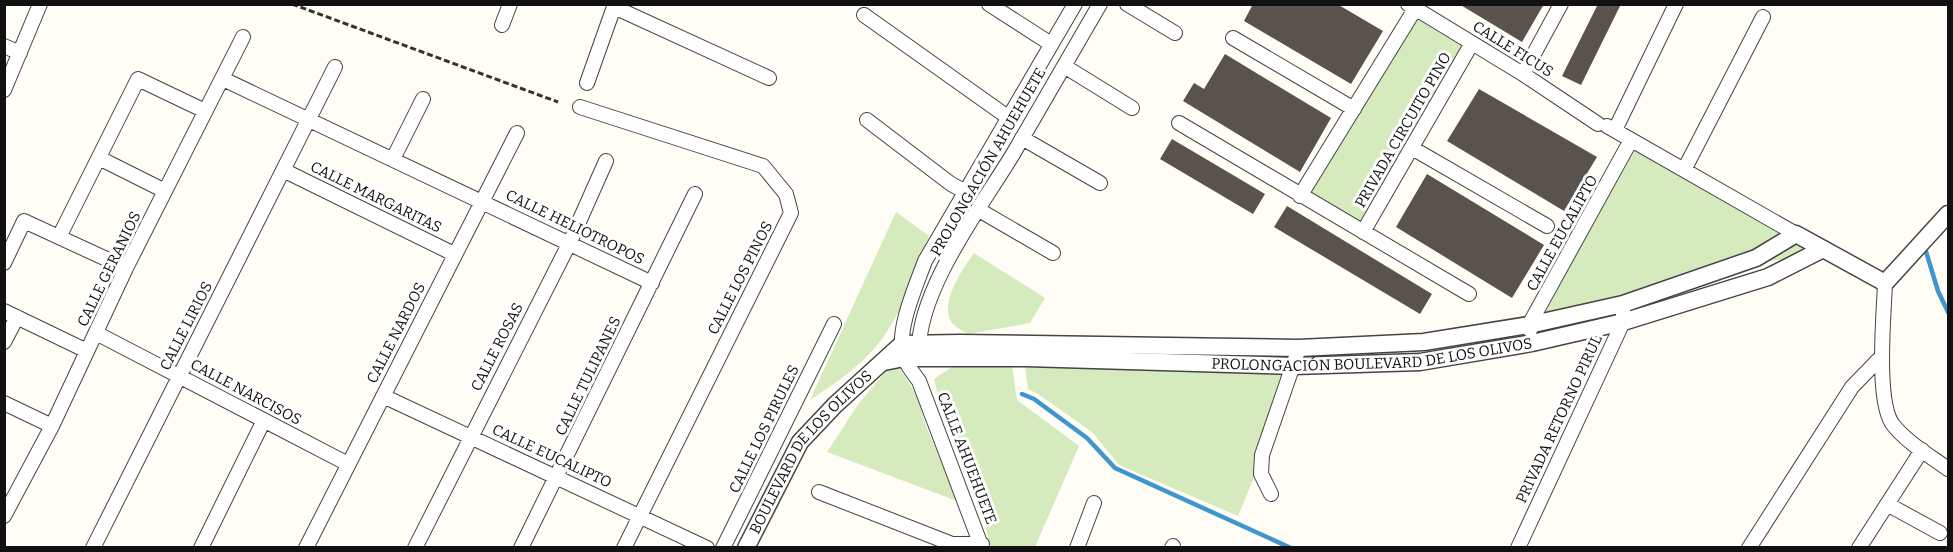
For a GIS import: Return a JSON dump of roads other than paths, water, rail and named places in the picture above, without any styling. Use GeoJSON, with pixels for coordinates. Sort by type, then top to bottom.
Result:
{"type":"FeatureCollection","features":[{"type":"Feature","properties":{"kind":"street"},"geometry":{"type":"LineString","coordinates":[[4,90],[40,4]]}},
{"type":"Feature","properties":{"kind":"street"},"geometry":{"type":"LineString","coordinates":[[502,25],[510,4]]}},
{"type":"Feature","properties":{"kind":"street"},"geometry":{"type":"LineString","coordinates":[[989,4],[1052,44]]}},
{"type":"Feature","properties":{"kind":"street","name":"PROLONGACIÓN AHUEHUETE"},"geometry":{"type":"LineString","coordinates":[[911,351],[910,302],[925,261],[1075,4]]}},
{"type":"Feature","properties":{"kind":"street","name":"PROLONGACIÓN AHUEHUETE"},"geometry":{"type":"LineString","coordinates":[[911,351],[929,300],[951,255],[980,210],[1100,4]]}},
{"type":"Feature","properties":{"kind":"street"},"geometry":{"type":"LineString","coordinates":[[1127,4],[1175,33]]}},
{"type":"Feature","properties":{"kind":"street"},"geometry":{"type":"LineString","coordinates":[[1523,74],[1561,4]]}},
{"type":"Feature","properties":{"kind":"street"},"geometry":{"type":"LineString","coordinates":[[1607,127],[1676,4]]}},
{"type":"Feature","properties":{"kind":"street"},"geometry":{"type":"LineString","coordinates":[[587,83],[614,6],[769,78]]}},
{"type":"Feature","properties":{"kind":"street"},"geometry":{"type":"LineString","coordinates":[[1300,196],[1348,106],[1411,7]]}},
{"type":"Feature","properties":{"kind":"street","name":"CALLE FICUS"},"geometry":{"type":"LineString","coordinates":[[1411,7],[1607,127],[1796,234]]}},
{"type":"Feature","properties":{"kind":"street"},"geometry":{"type":"LineString","coordinates":[[864,15],[1009,118]]}},
{"type":"Feature","properties":{"kind":"street"},"geometry":{"type":"LineString","coordinates":[[1684,170],[1763,17]]}},
{"type":"Feature","properties":{"kind":"street","name":"CALLE GERANIOS"},"geometry":{"type":"LineString","coordinates":[[7,507],[52,426],[126,268],[243,37]]}},
{"type":"Feature","properties":{"kind":"street"},"geometry":{"type":"LineString","coordinates":[[1233,38],[1348,106]]}},
{"type":"Feature","properties":{"kind":"street","name":"PRIVADA CIRCUITO PINO"},"geometry":{"type":"LineString","coordinates":[[1363,232],[1472,43]]}},
{"type":"Feature","properties":{"kind":"street"},"geometry":{"type":"LineString","coordinates":[[4,46],[20,53]]}},
{"type":"Feature","properties":{"kind":"street"},"geometry":{"type":"LineString","coordinates":[[1064,66],[1132,108]]}},
{"type":"Feature","properties":{"kind":"street","name":"CALLE LIRIOS"},"geometry":{"type":"LineString","coordinates":[[93,548],[335,68]]}},
{"type":"Feature","properties":{"kind":"street"},"geometry":{"type":"LineString","coordinates":[[59,237],[138,79],[206,111]]}},
{"type":"Feature","properties":{"kind":"street","name":"CALLE HELIOTROPOS"},"geometry":{"type":"LineString","coordinates":[[223,80],[570,242],[652,283]]}},
{"type":"Feature","properties":{"kind":"street"},"geometry":{"type":"LineString","coordinates":[[393,159],[423,99]]}},
{"type":"Feature","properties":{"kind":"street","name":"CALLE LOS PINOS"},"geometry":{"type":"LineString","coordinates":[[580,107],[763,166],[786,194],[791,213],[624,548]]}},
{"type":"Feature","properties":{"kind":"street"},"geometry":{"type":"LineString","coordinates":[[867,120],[951,184],[964,191]]}},
{"type":"Feature","properties":{"kind":"street"},"geometry":{"type":"LineString","coordinates":[[1179,123],[1469,294]]}},
{"type":"Feature","properties":{"kind":"street","name":"CALLE NARDOS"},"geometry":{"type":"LineString","coordinates":[[306,548],[454,254],[484,202],[518,133]]}},
{"type":"Feature","properties":{"kind":"street"},"geometry":{"type":"LineString","coordinates":[[1022,138],[1100,183]]}},
{"type":"Feature","properties":{"kind":"street","name":"CALLE EUCALIPTO"},"geometry":{"type":"LineString","coordinates":[[1529,326],[1631,140]]}},
{"type":"Feature","properties":{"kind":"street"},"geometry":{"type":"LineString","coordinates":[[1412,148],[1546,226]]}},
{"type":"Feature","properties":{"kind":"street"},"geometry":{"type":"LineString","coordinates":[[99,158],[165,191]]}},
{"type":"Feature","properties":{"kind":"street","name":"CALLE ROSAS"},"geometry":{"type":"LineString","coordinates":[[415,548],[570,242],[606,161]]}},
{"type":"Feature","properties":{"kind":"street","name":"CALLE MARGARITAS"},"geometry":{"type":"LineString","coordinates":[[283,170],[454,254]]}},
{"type":"Feature","properties":{"kind":"street","name":"CALLE TULIPANES"},"geometry":{"type":"LineString","coordinates":[[521,548],[695,194]]}},
{"type":"Feature","properties":{"kind":"street"},"geometry":{"type":"LineString","coordinates":[[980,210],[1053,253]]}},
{"type":"Feature","properties":{"kind":"street"},"geometry":{"type":"LineString","coordinates":[[1948,214],[1885,283],[1882,356],[1884,398],[1892,424],[1948,469]]}},
{"type":"Feature","properties":{"kind":"street"},"geometry":{"type":"LineString","coordinates":[[4,263],[24,221],[126,268]]}},
{"type":"Feature","properties":{"kind":"street"},"geometry":{"type":"LineString","coordinates":[[1796,234],[1885,283]]}},
{"type":"Feature","properties":{"kind":"street","name":"PROLONGACIÓN BOULEVARD DE LOS OLIVOS"},"geometry":{"type":"LineString","coordinates":[[911,351],[1299,348],[1425,342],[1529,326],[1623,304],[1756,258],[1796,234]]}},
{"type":"Feature","properties":{"kind":"street","name":"PROLONGACIÓN BOULEVARD DE LOS OLIVOS"},"geometry":{"type":"LineString","coordinates":[[911,351],[1026,358],[1294,366],[1420,362],[1532,343],[1623,322],[1768,277],[1823,249]]}},
{"type":"Feature","properties":{"kind":"street","name":"PRIVADA RETORNO PIRUL"},"geometry":{"type":"LineString","coordinates":[[1518,548],[1623,322],[1623,304]]}},
{"type":"Feature","properties":{"kind":"street"},"geometry":{"type":"LineString","coordinates":[[4,342],[11,314],[87,351]]}},
{"type":"Feature","properties":{"kind":"street","name":"CALLE LOS PIRULES"},"geometry":{"type":"LineString","coordinates":[[723,548],[834,324]]}},
{"type":"Feature","properties":{"kind":"street"},"geometry":{"type":"LineString","coordinates":[[1529,326],[1532,343]]}},
{"type":"Feature","properties":{"kind":"street","name":"CALLE NARCISOS"},"geometry":{"type":"LineString","coordinates":[[96,333],[348,464]]}},
{"type":"Feature","properties":{"kind":"street"},"geometry":{"type":"LineString","coordinates":[[1271,494],[1261,474],[1262,455],[1299,348]]}},
{"type":"Feature","properties":{"kind":"street","name":"BOULEVARD DE LOS OLIVOS"},"geometry":{"type":"LineString","coordinates":[[746,548],[800,442],[835,405],[884,362],[892,350],[911,351]]}},
{"type":"Feature","properties":{"kind":"street","name":"CALLE AHUEHUETE"},"geometry":{"type":"LineString","coordinates":[[911,351],[919,381],[982,546]]}},
{"type":"Feature","properties":{"kind":"street"},"geometry":{"type":"LineString","coordinates":[[1749,548],[1852,387],[1882,356]]}},
{"type":"Feature","properties":{"kind":"street","name":"CALLE EUCALIPTO"},"geometry":{"type":"LineString","coordinates":[[383,396],[558,476],[707,548]]}},
{"type":"Feature","properties":{"kind":"street"},"geometry":{"type":"LineString","coordinates":[[4,403],[52,426]]}},
{"type":"Feature","properties":{"kind":"street"},"geometry":{"type":"LineString","coordinates":[[201,548],[264,420]]}},
{"type":"Feature","properties":{"kind":"street"},"geometry":{"type":"LineString","coordinates":[[1859,548],[1922,450]]}},
{"type":"Feature","properties":{"kind":"street"},"geometry":{"type":"LineString","coordinates":[[819,492],[952,544],[982,546]]}},
{"type":"Feature","properties":{"kind":"street"},"geometry":{"type":"LineString","coordinates":[[1077,548],[1094,503]]}},
{"type":"Feature","properties":{"kind":"street"},"geometry":{"type":"LineString","coordinates":[[1887,504],[1940,533]]}},
{"type":"Feature","properties":{"kind":"waterway"},"geometry":{"type":"LineString","coordinates":[[1924,245],[1938,291],[1948,312]]}},
{"type":"Feature","properties":{"kind":"waterway"},"geometry":{"type":"LineString","coordinates":[[1022,394],[1034,399],[1087,438],[1115,468],[1291,548]]}}]}
